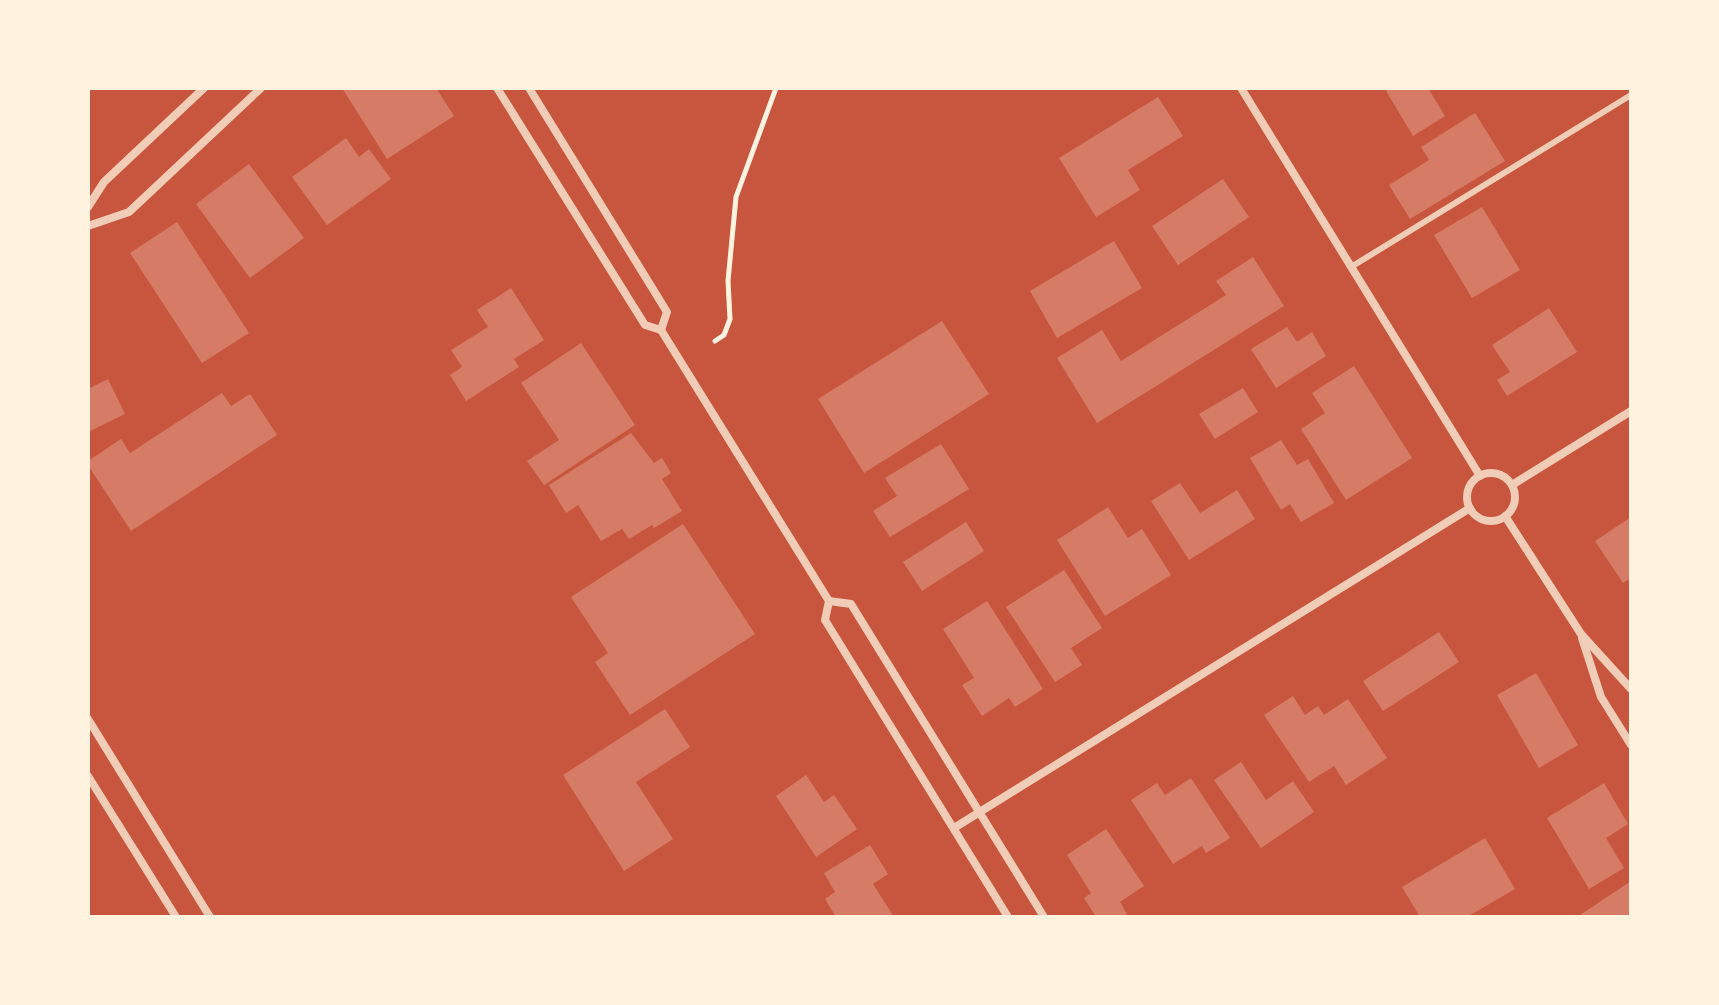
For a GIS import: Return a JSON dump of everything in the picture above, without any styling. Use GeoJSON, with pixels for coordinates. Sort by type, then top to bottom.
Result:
{"type":"FeatureCollection","features":[{"type":"Feature","properties":{"kind":"street"},"geometry":{"type":"LineString","coordinates":[[88,207],[104,182],[204,88]]}},
{"type":"Feature","properties":{"kind":"street"},"geometry":{"type":"LineString","coordinates":[[88,226],[129,212],[261,88]]}},
{"type":"Feature","properties":{"kind":"street"},"geometry":{"type":"LineString","coordinates":[[497,88],[645,325],[661,330],[829,601],[825,620],[1008,917]]}},
{"type":"Feature","properties":{"kind":"street"},"geometry":{"type":"LineString","coordinates":[[529,88],[667,312],[661,330]]}},
{"type":"Feature","properties":{"kind":"street"},"geometry":{"type":"LineString","coordinates":[[1241,88],[1480,476]]}},
{"type":"Feature","properties":{"kind":"street"},"geometry":{"type":"LineString","coordinates":[[1512,485],[1631,411]]}},
{"type":"Feature","properties":{"kind":"street"},"geometry":{"type":"LineString","coordinates":[[1486,473],[1501,475],[1512,485],[1515,499],[1505,516],[1486,520],[1470,508],[1467,493],[1480,476],[1486,473]]}},
{"type":"Feature","properties":{"kind":"street"},"geometry":{"type":"LineString","coordinates":[[954,828],[1470,508]]}},
{"type":"Feature","properties":{"kind":"street"},"geometry":{"type":"LineString","coordinates":[[1505,516],[1581,634],[1631,689]]}},
{"type":"Feature","properties":{"kind":"street"},"geometry":{"type":"LineString","coordinates":[[829,601],[851,604],[1044,917]]}},
{"type":"Feature","properties":{"kind":"street"},"geometry":{"type":"LineString","coordinates":[[1581,634],[1601,697],[1631,745]]}},
{"type":"Feature","properties":{"kind":"street"},"geometry":{"type":"LineString","coordinates":[[88,719],[210,917]]}},
{"type":"Feature","properties":{"kind":"street"},"geometry":{"type":"LineString","coordinates":[[88,776],[176,917]]}},
{"type":"Feature","properties":{"kind":"lane"},"geometry":{"type":"LineString","coordinates":[[1351,267],[1631,95]]}},
{"type":"Feature","properties":{"kind":"path"},"geometry":{"type":"LineString","coordinates":[[715,341],[724,335],[730,319],[728,281],[736,197],[776,88]]}},
{"type":"Feature","properties":{"kind":"building"},"geometry":{"type":"Polygon","coordinates":[[[342,88],[436,88],[454,116],[387,159],[342,88]]]}},
{"type":"Feature","properties":{"kind":"building"},"geometry":{"type":"Polygon","coordinates":[[[1391,88],[1428,88],[1445,116],[1413,136],[1386,91],[1391,88]]]}},
{"type":"Feature","properties":{"kind":"building"},"geometry":{"type":"Polygon","coordinates":[[[1158,97],[1183,136],[1128,170],[1140,190],[1096,217],[1059,158],[1158,97]]]}},
{"type":"Feature","properties":{"kind":"building"},"geometry":{"type":"Polygon","coordinates":[[[1475,113],[1505,161],[1410,219],[1389,185],[1429,160],[1421,147],[1475,113]]]}},
{"type":"Feature","properties":{"kind":"building"},"geometry":{"type":"Polygon","coordinates":[[[346,138],[359,157],[369,149],[391,179],[327,225],[292,177],[346,138]]]}},
{"type":"Feature","properties":{"kind":"building"},"geometry":{"type":"Polygon","coordinates":[[[249,164],[304,238],[250,278],[196,204],[249,164]]]}},
{"type":"Feature","properties":{"kind":"building"},"geometry":{"type":"Polygon","coordinates":[[[1223,179],[1249,217],[1178,265],[1152,226],[1223,179]]]}},
{"type":"Feature","properties":{"kind":"building"},"geometry":{"type":"Polygon","coordinates":[[[1482,207],[1520,270],[1472,298],[1434,235],[1482,207]]]}},
{"type":"Feature","properties":{"kind":"building"},"geometry":{"type":"Polygon","coordinates":[[[177,222],[249,333],[202,363],[130,253],[177,222]]]}},
{"type":"Feature","properties":{"kind":"building"},"geometry":{"type":"Polygon","coordinates":[[[1114,241],[1142,288],[1057,338],[1030,291],[1114,241]]]}},
{"type":"Feature","properties":{"kind":"building"},"geometry":{"type":"Polygon","coordinates":[[[1253,257],[1284,306],[1097,423],[1057,358],[1102,330],[1121,361],[1226,295],[1216,281],[1253,257]]]}},
{"type":"Feature","properties":{"kind":"building"},"geometry":{"type":"Polygon","coordinates":[[[511,288],[544,340],[514,359],[519,367],[466,401],[450,375],[462,367],[451,350],[488,327],[477,310],[511,288]]]}},
{"type":"Feature","properties":{"kind":"building"},"geometry":{"type":"Polygon","coordinates":[[[1549,308],[1577,352],[1507,396],[1497,380],[1510,372],[1492,345],[1549,308]]]}},
{"type":"Feature","properties":{"kind":"building"},"geometry":{"type":"Polygon","coordinates":[[[942,321],[989,394],[864,473],[818,399],[942,321]]]}},
{"type":"Feature","properties":{"kind":"building"},"geometry":{"type":"Polygon","coordinates":[[[1287,327],[1297,342],[1312,332],[1326,356],[1276,388],[1251,349],[1287,327]]]}},
{"type":"Feature","properties":{"kind":"building"},"geometry":{"type":"Polygon","coordinates":[[[581,343],[635,425],[544,485],[527,461],[559,440],[521,383],[581,343]]]}},
{"type":"Feature","properties":{"kind":"building"},"geometry":{"type":"Polygon","coordinates":[[[1354,366],[1412,458],[1346,500],[1301,429],[1325,413],[1312,393],[1354,366]]]}},
{"type":"Feature","properties":{"kind":"building"},"geometry":{"type":"Polygon","coordinates":[[[108,379],[125,414],[88,432],[88,389],[108,379]]]}},
{"type":"Feature","properties":{"kind":"building"},"geometry":{"type":"Polygon","coordinates":[[[1243,388],[1258,412],[1215,439],[1199,414],[1243,388]]]}},
{"type":"Feature","properties":{"kind":"building"},"geometry":{"type":"Polygon","coordinates":[[[222,393],[231,406],[250,394],[277,435],[131,531],[88,461],[121,439],[130,453],[222,393]]]}},
{"type":"Feature","properties":{"kind":"building"},"geometry":{"type":"Polygon","coordinates":[[[631,433],[654,463],[662,458],[671,473],[662,479],[682,511],[629,539],[622,529],[601,541],[578,505],[566,513],[549,485],[631,433]]]}},
{"type":"Feature","properties":{"kind":"building"},"geometry":{"type":"Polygon","coordinates":[[[1281,440],[1297,465],[1308,459],[1334,503],[1301,522],[1290,504],[1281,510],[1250,458],[1281,440]]]}},
{"type":"Feature","properties":{"kind":"building"},"geometry":{"type":"Polygon","coordinates":[[[941,444],[969,489],[890,537],[873,511],[897,496],[885,478],[941,444]]]}},
{"type":"Feature","properties":{"kind":"building"},"geometry":{"type":"Polygon","coordinates":[[[1180,483],[1200,513],[1237,490],[1255,519],[1189,560],[1151,501],[1180,483]]]}},
{"type":"Feature","properties":{"kind":"building"},"geometry":{"type":"Polygon","coordinates":[[[1108,507],[1128,538],[1142,529],[1171,575],[1105,616],[1057,540],[1108,507]]]}},
{"type":"Feature","properties":{"kind":"building"},"geometry":{"type":"Polygon","coordinates":[[[1631,517],[1631,578],[1623,583],[1595,541],[1631,517]]]}},
{"type":"Feature","properties":{"kind":"building"},"geometry":{"type":"Polygon","coordinates":[[[966,522],[984,551],[922,591],[903,562],[966,522]]]}},
{"type":"Feature","properties":{"kind":"building"},"geometry":{"type":"Polygon","coordinates":[[[683,524],[755,634],[630,715],[595,662],[608,653],[571,597],[683,524]]]}},
{"type":"Feature","properties":{"kind":"building"},"geometry":{"type":"Polygon","coordinates":[[[1064,570],[1102,628],[1071,648],[1082,665],[1055,682],[1006,607],[1064,570]]]}},
{"type":"Feature","properties":{"kind":"building"},"geometry":{"type":"Polygon","coordinates":[[[987,601],[1043,689],[1015,707],[1009,698],[982,716],[962,685],[974,678],[943,629],[987,601]]]}},
{"type":"Feature","properties":{"kind":"building"},"geometry":{"type":"Polygon","coordinates":[[[1439,632],[1459,662],[1383,711],[1363,681],[1439,632]]]}},
{"type":"Feature","properties":{"kind":"building"},"geometry":{"type":"Polygon","coordinates":[[[1536,673],[1578,745],[1539,768],[1497,695],[1536,673]]]}},
{"type":"Feature","properties":{"kind":"building"},"geometry":{"type":"Polygon","coordinates":[[[1293,696],[1305,715],[1318,706],[1324,715],[1348,699],[1387,758],[1346,785],[1334,766],[1309,782],[1264,715],[1293,696]]]}},
{"type":"Feature","properties":{"kind":"building"},"geometry":{"type":"Polygon","coordinates":[[[665,709],[690,747],[636,782],[673,839],[624,871],[563,775],[665,709]]]}},
{"type":"Feature","properties":{"kind":"building"},"geometry":{"type":"Polygon","coordinates":[[[1241,762],[1266,800],[1293,781],[1314,812],[1261,848],[1214,780],[1241,762]]]}},
{"type":"Feature","properties":{"kind":"building"},"geometry":{"type":"Polygon","coordinates":[[[806,775],[824,802],[834,795],[857,829],[816,857],[776,796],[806,775]]]}},
{"type":"Feature","properties":{"kind":"building"},"geometry":{"type":"Polygon","coordinates":[[[1191,778],[1230,838],[1206,853],[1202,846],[1173,864],[1131,800],[1157,783],[1165,795],[1191,778]]]}},
{"type":"Feature","properties":{"kind":"building"},"geometry":{"type":"Polygon","coordinates":[[[1604,783],[1628,824],[1606,838],[1624,868],[1589,889],[1547,818],[1604,783]]]}},
{"type":"Feature","properties":{"kind":"building"},"geometry":{"type":"Polygon","coordinates":[[[1106,829],[1144,886],[1120,902],[1127,914],[1123,917],[1096,917],[1084,898],[1091,893],[1067,855],[1106,829]]]}},
{"type":"Feature","properties":{"kind":"building"},"geometry":{"type":"Polygon","coordinates":[[[1485,838],[1515,889],[1467,917],[1420,917],[1402,887],[1485,838]]]}},
{"type":"Feature","properties":{"kind":"building"},"geometry":{"type":"Polygon","coordinates":[[[870,845],[888,874],[873,884],[894,917],[836,917],[825,899],[835,892],[824,873],[870,845]]]}},
{"type":"Feature","properties":{"kind":"building"},"geometry":{"type":"Polygon","coordinates":[[[1631,881],[1631,917],[1581,917],[1580,915],[1631,881]]]}}]}
